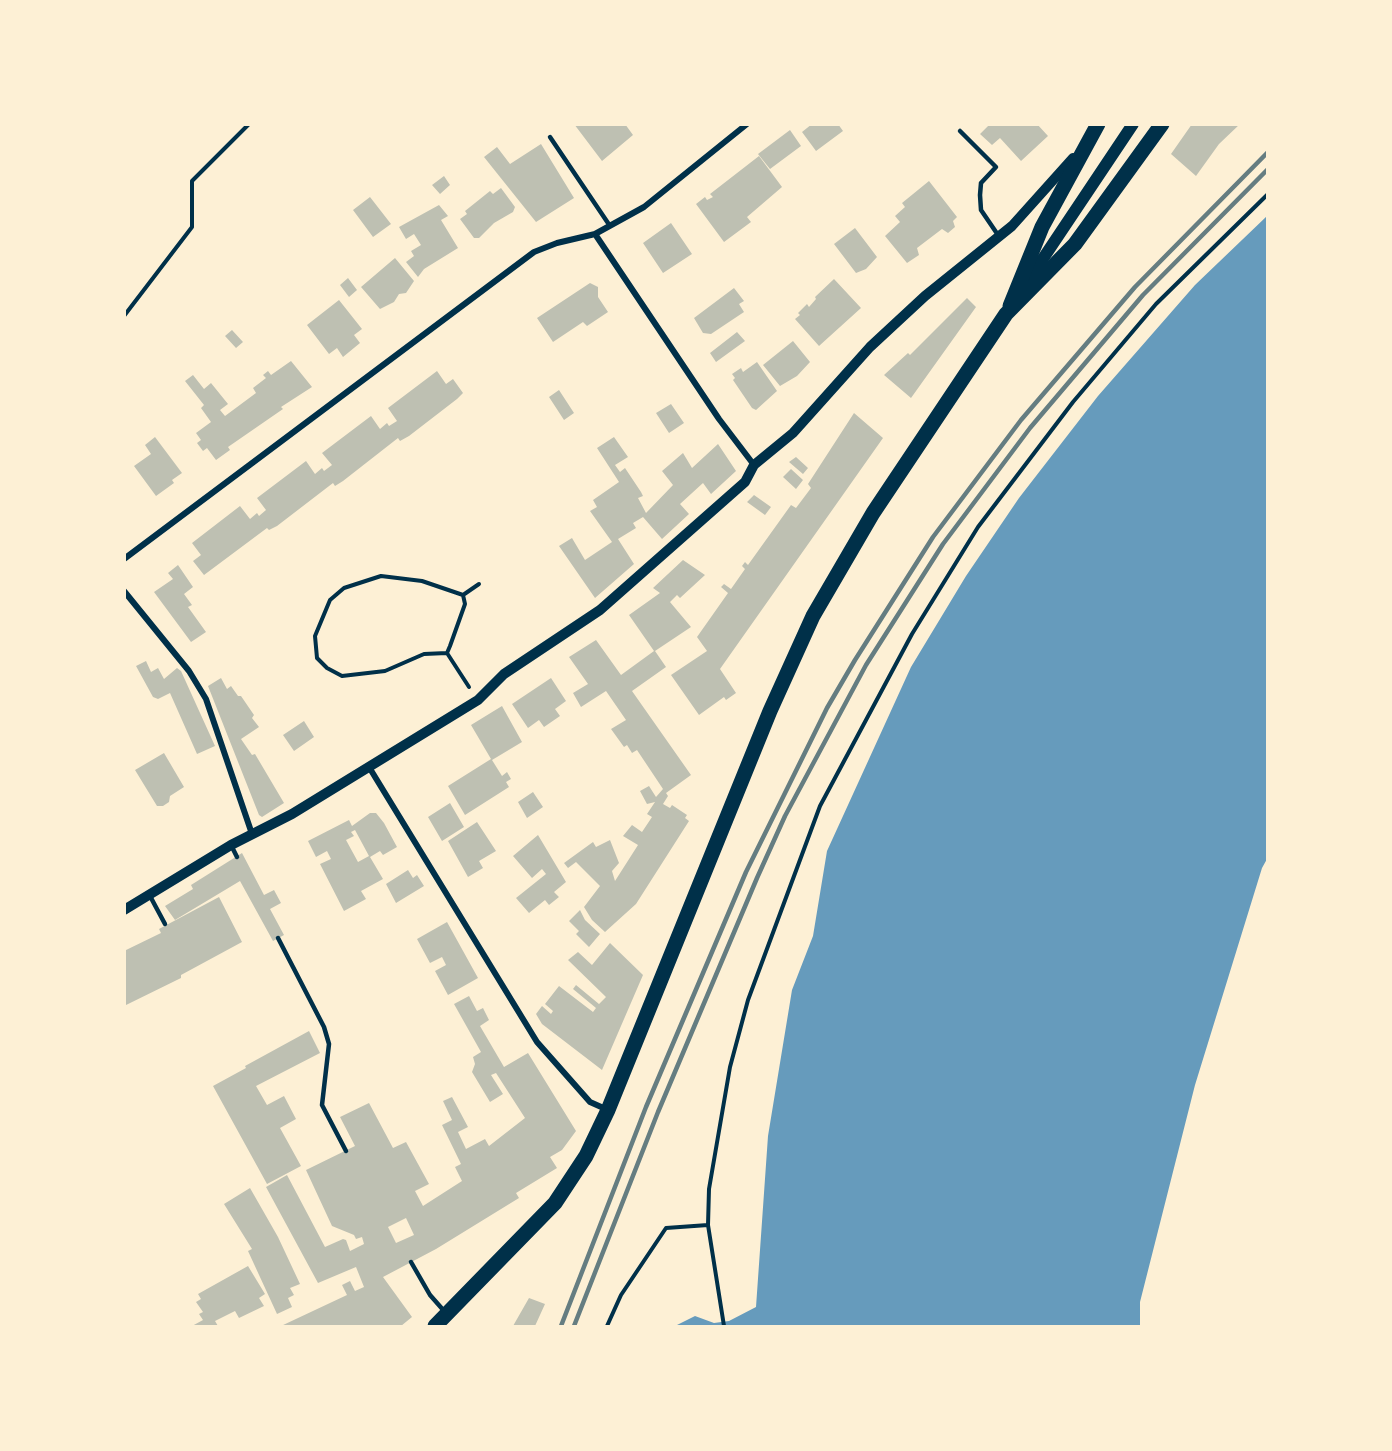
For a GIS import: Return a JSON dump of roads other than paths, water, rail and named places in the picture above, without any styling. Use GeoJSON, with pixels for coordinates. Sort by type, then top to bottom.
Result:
{"type":"FeatureCollection","features":[{"type":"Feature","properties":{"kind":"main road"},"geometry":{"type":"LineString","coordinates":[[435,1326],[555,1203],[586,1156],[608,1110],[770,711],[813,616],[873,513],[1133,124]]}},
{"type":"Feature","properties":{"kind":"main road"},"geometry":{"type":"LineString","coordinates":[[1006,314],[1075,244],[1159,129]]}},
{"type":"Feature","properties":{"kind":"main road"},"geometry":{"type":"LineString","coordinates":[[1006,314],[1042,227],[1095,130]]}},
{"type":"Feature","properties":{"kind":"street"},"geometry":{"type":"LineString","coordinates":[[124,559],[534,252],[557,243],[595,234],[644,207],[747,124]]}},
{"type":"Feature","properties":{"kind":"street"},"geometry":{"type":"LineString","coordinates":[[124,910],[231,845],[292,814],[478,700],[504,674],[600,610],[745,482],[754,465],[793,433],[886,332],[926,296],[999,237],[1059,177],[1095,130]]}},
{"type":"Feature","properties":{"kind":"street"},"geometry":{"type":"LineString","coordinates":[[595,234],[719,419],[754,465]]}},
{"type":"Feature","properties":{"kind":"street"},"geometry":{"type":"LineString","coordinates":[[124,591],[189,671],[206,699],[252,834]]}},
{"type":"Feature","properties":{"kind":"street"},"geometry":{"type":"LineString","coordinates":[[369,766],[537,1042],[590,1102],[608,1110]]}},
{"type":"Feature","properties":{"kind":"lane"},"geometry":{"type":"LineString","coordinates":[[960,131],[996,167],[981,183],[980,195],[981,210],[999,237]]}},
{"type":"Feature","properties":{"kind":"lane"},"geometry":{"type":"LineString","coordinates":[[550,137],[610,226]]}},
{"type":"Feature","properties":{"kind":"lane"},"geometry":{"type":"LineString","coordinates":[[231,845],[237,857]]}},
{"type":"Feature","properties":{"kind":"lane"},"geometry":{"type":"LineString","coordinates":[[150,896],[165,924]]}},
{"type":"Feature","properties":{"kind":"lane"},"geometry":{"type":"LineString","coordinates":[[278,938],[324,1027],[330,1044],[321,1105],[346,1151]]}},
{"type":"Feature","properties":{"kind":"lane"},"geometry":{"type":"LineString","coordinates":[[411,1262],[430,1295],[448,1314]]}},
{"type":"Feature","properties":{"kind":"water"},"geometry":{"type":"Polygon","coordinates":[[[1267,216],[1267,859],[1262,868],[1195,1085],[1140,1302],[1140,1326],[675,1326],[695,1316],[714,1323],[729,1321],[756,1307],[768,1136],[792,990],[813,936],[827,851],[911,667],[966,576],[1019,498],[1098,396],[1195,285],[1267,216]]]}},
{"type":"Feature","properties":{"kind":"railway"},"geometry":{"type":"LineString","coordinates":[[561,1326],[646,1107],[746,872],[827,708],[855,660],[933,537],[1021,420],[1135,287],[1268,152]]}},
{"type":"Feature","properties":{"kind":"railway"},"geometry":{"type":"LineString","coordinates":[[574,1326],[658,1112],[757,878],[785,816],[866,665],[943,544],[1030,428],[1143,295],[1268,169]]}}]}
